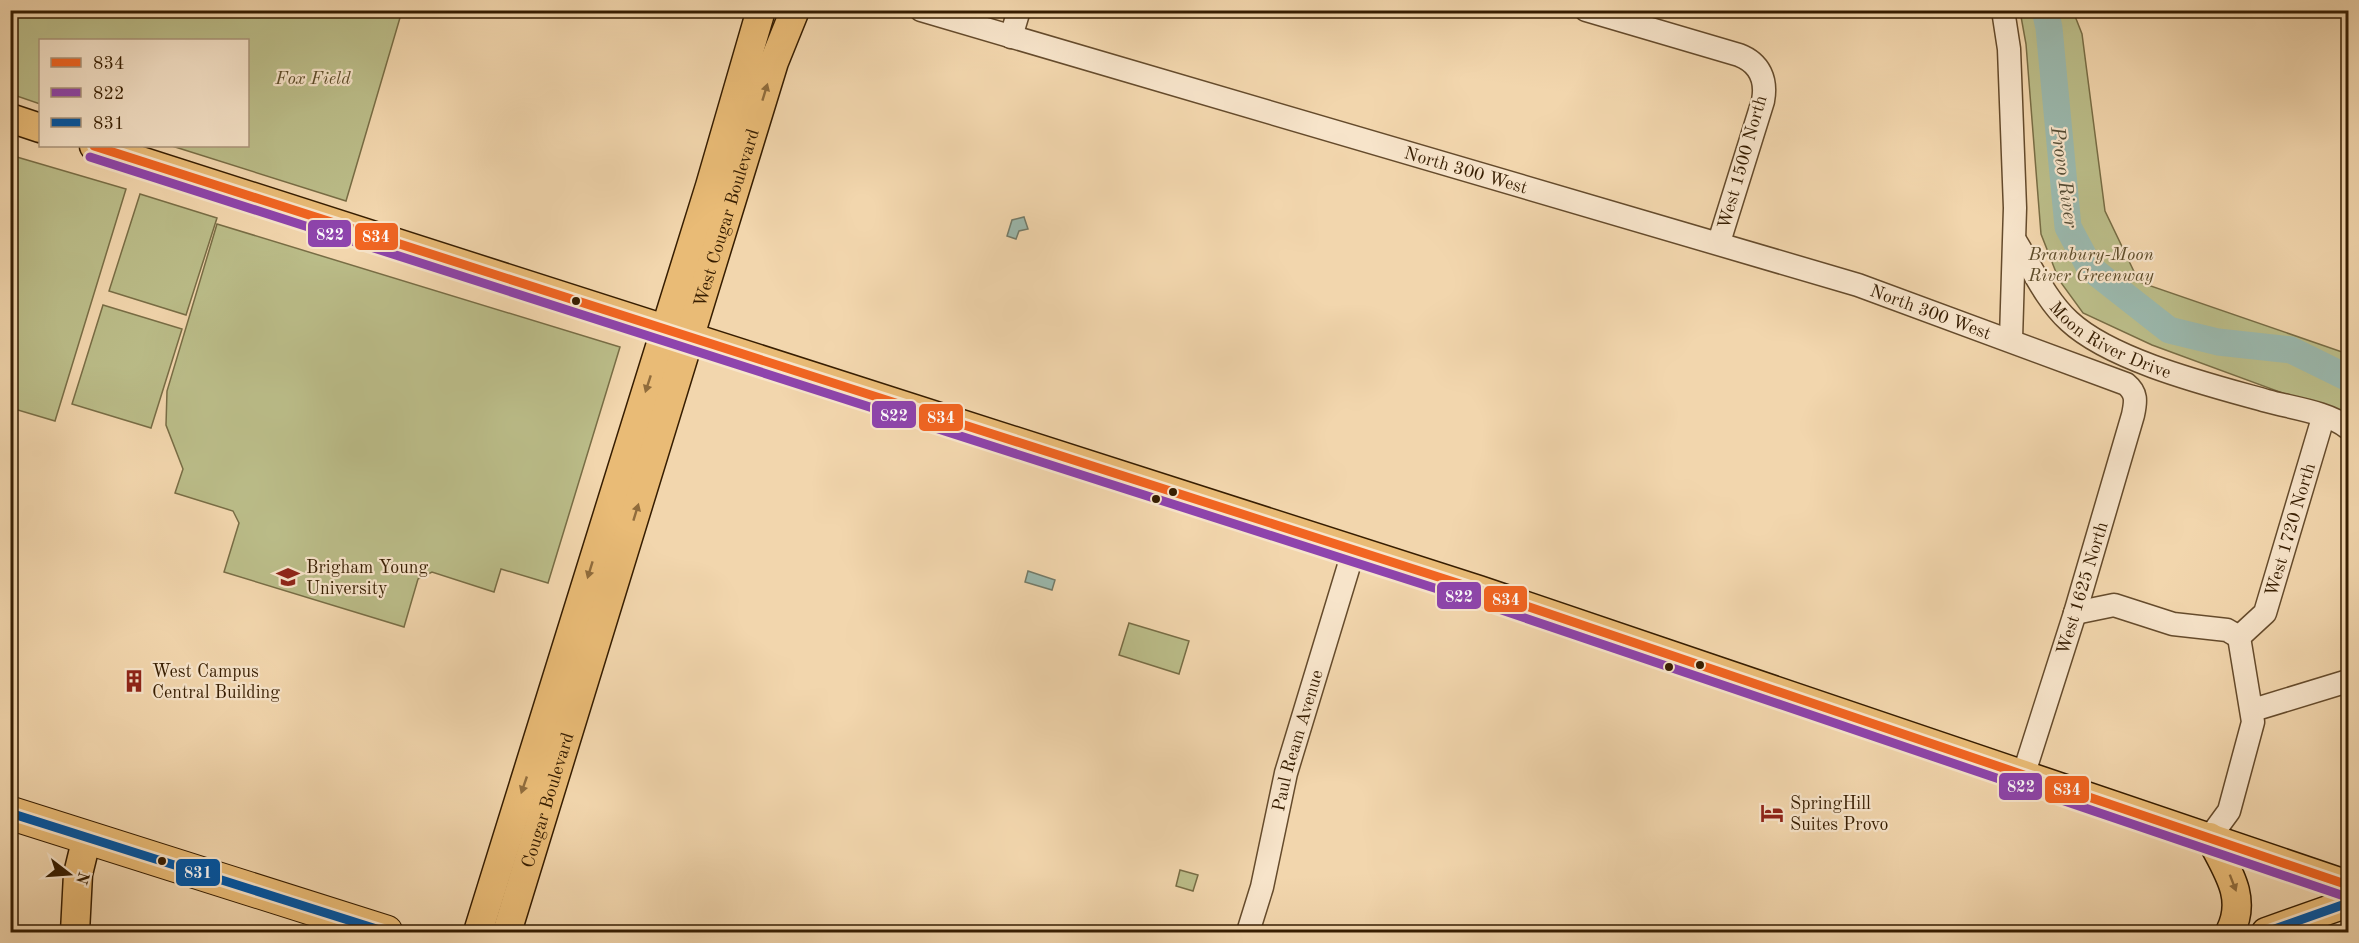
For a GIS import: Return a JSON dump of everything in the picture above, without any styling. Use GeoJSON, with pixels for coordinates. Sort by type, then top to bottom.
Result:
{"type":"FeatureCollection","features":[{"type":"Feature","properties":{"kind":"highway"},"geometry":{"type":"LineString","coordinates":[[10,813],[386,933]]}},
{"type":"Feature","properties":{"kind":"main road","name":"West Cougar Boulevard"},"geometry":{"type":"LineString","coordinates":[[543,729],[668,329],[761,10]]}},
{"type":"Feature","properties":{"kind":"main road","name":"West Cougar Boulevard"},"geometry":{"type":"LineString","coordinates":[[587,668],[668,329],[795,10]]}},
{"type":"Feature","properties":{"kind":"main road"},"geometry":{"type":"LineString","coordinates":[[10,118],[39,128]]}},
{"type":"Feature","properties":{"kind":"main road"},"geometry":{"type":"LineString","coordinates":[[97,147],[1354,549],[2349,885]]}},
{"type":"Feature","properties":{"kind":"main road","name":"Cougar Boulevard"},"geometry":{"type":"LineString","coordinates":[[507,933],[587,668]]}},
{"type":"Feature","properties":{"kind":"main road","name":"Cougar Boulevard"},"geometry":{"type":"LineString","coordinates":[[478,933],[543,729]]}},
{"type":"Feature","properties":{"kind":"main road"},"geometry":{"type":"LineString","coordinates":[[75,933],[78,874],[87,837]]}},
{"type":"Feature","properties":{"kind":"main road"},"geometry":{"type":"LineString","coordinates":[[2210,837],[2237,894],[2237,914],[2230,933]]}},
{"type":"Feature","properties":{"kind":"main road"},"geometry":{"type":"LineString","coordinates":[[2266,933],[2349,903]]}},
{"type":"Feature","properties":{"kind":"street","name":"North 300 West"},"geometry":{"type":"LineString","coordinates":[[921,10],[1719,242],[1858,285],[2116,379],[2132,389],[2136,399]]}},
{"type":"Feature","properties":{"kind":"street"},"geometry":{"type":"LineString","coordinates":[[1011,37],[1019,10]]}},
{"type":"Feature","properties":{"kind":"street","name":"West 1500 North"},"geometry":{"type":"LineString","coordinates":[[1586,10],[1748,58],[1755,63],[1764,81],[1763,102],[1719,242]]}},
{"type":"Feature","properties":{"kind":"street","name":"North 300 West"},"geometry":{"type":"LineString","coordinates":[[2003,10],[2009,49],[2016,242],[2011,339]]}},
{"type":"Feature","properties":{"kind":"street","name":"Moon River Drive"},"geometry":{"type":"LineString","coordinates":[[2016,242],[2038,281],[2068,321],[2093,338],[2113,349],[2207,386],[2240,393],[2349,428]]}},
{"type":"Feature","properties":{"kind":"street","name":"West 1625 North"},"geometry":{"type":"LineString","coordinates":[[2023,776],[2075,613],[2136,399]]}},
{"type":"Feature","properties":{"kind":"street","name":"West 1720 North"},"geometry":{"type":"LineString","coordinates":[[2239,637],[2265,613],[2323,418]]}},
{"type":"Feature","properties":{"kind":"street","name":"Paul Ream Avenue"},"geometry":{"type":"LineString","coordinates":[[1248,933],[1262,887],[1289,763],[1354,549]]}},
{"type":"Feature","properties":{"kind":"street"},"geometry":{"type":"LineString","coordinates":[[2075,613],[2114,605],[2173,624],[2227,630],[2239,637],[2253,710],[2253,722],[2229,811],[2210,837]]}},
{"type":"Feature","properties":{"kind":"street"},"geometry":{"type":"LineString","coordinates":[[2253,710],[2349,681]]}},
{"type":"Feature","properties":{"kind":"green space","name":"Fox Field"},"geometry":{"type":"Polygon","coordinates":[[[11,10],[402,10],[346,201],[175,147],[249,147],[249,39],[39,39],[39,104],[11,94],[11,10]]]}},
{"type":"Feature","properties":{"kind":"green space","name":"Branbury-Moon River Greenway"},"geometry":{"type":"Polygon","coordinates":[[[2020,11],[2073,11],[2082,34],[2105,211],[2139,282],[2348,354],[2348,417],[2152,345],[2083,313],[2059,280],[2041,234],[2026,44],[2020,11]]]}},
{"type":"Feature","properties":{"kind":"green space"},"geometry":{"type":"Polygon","coordinates":[[[10,155],[126,189],[55,421],[11,408],[10,155]]]}},
{"type":"Feature","properties":{"kind":"green space"},"geometry":{"type":"Polygon","coordinates":[[[140,194],[217,218],[186,315],[109,291],[140,194]]]}},
{"type":"Feature","properties":{"kind":"green space"},"geometry":{"type":"Polygon","coordinates":[[[217,224],[620,347],[548,583],[501,569],[494,592],[432,572],[418,579],[404,627],[224,572],[239,523],[233,511],[175,493],[183,469],[166,425],[167,391],[217,224]]]}},
{"type":"Feature","properties":{"kind":"green space"},"geometry":{"type":"Polygon","coordinates":[[[103,305],[182,329],[151,428],[72,404],[103,305]]]}},
{"type":"Feature","properties":{"kind":"green space"},"geometry":{"type":"Polygon","coordinates":[[[1129,623],[1189,641],[1179,674],[1119,655],[1129,623]]]}},
{"type":"Feature","properties":{"kind":"green space"},"geometry":{"type":"Polygon","coordinates":[[[1180,870],[1198,875],[1193,891],[1176,886],[1180,870]]]}},
{"type":"Feature","properties":{"kind":"water"},"geometry":{"type":"Polygon","coordinates":[[[1024,217],[1028,229],[1019,231],[1016,239],[1007,236],[1012,220],[1024,217]]]}},
{"type":"Feature","properties":{"kind":"water"},"geometry":{"type":"Polygon","coordinates":[[[1028,571],[1055,580],[1052,590],[1025,582],[1028,571]]]}},
{"type":"Feature","properties":{"kind":"waterway","name":"Provo River"},"geometry":{"type":"LineString","coordinates":[[2045,10],[2049,28],[2068,227],[2090,268],[2169,330],[2218,342],[2291,350],[2348,378]]}},
{"type":"Feature","properties":{"kind":"transit line","name":"834"},"geometry":{"type":"LineString","coordinates":[[97,147],[1479,590],[2348,885]]}},
{"type":"Feature","properties":{"kind":"transit line","name":"822"},"geometry":{"type":"LineString","coordinates":[[90,157],[1475,601],[2344,896]]}},
{"type":"Feature","properties":{"kind":"transit line","name":"831"},"geometry":{"type":"LineString","coordinates":[[10,813],[386,932]]}},
{"type":"Feature","properties":{"kind":"transit line","name":"831"},"geometry":{"type":"LineString","coordinates":[[2266,932],[2348,903]]}},
{"type":"Feature","properties":{"kind":"place","name":"Brigham Young University"},"geometry":{"type":"Point","coordinates":[288,577]}},
{"type":"Feature","properties":{"kind":"place","name":"West Campus Central Building"},"geometry":{"type":"Point","coordinates":[134,681]}},
{"type":"Feature","properties":{"kind":"place","name":"SpringHill Suites Provo"},"geometry":{"type":"Point","coordinates":[1772,813]}}]}
